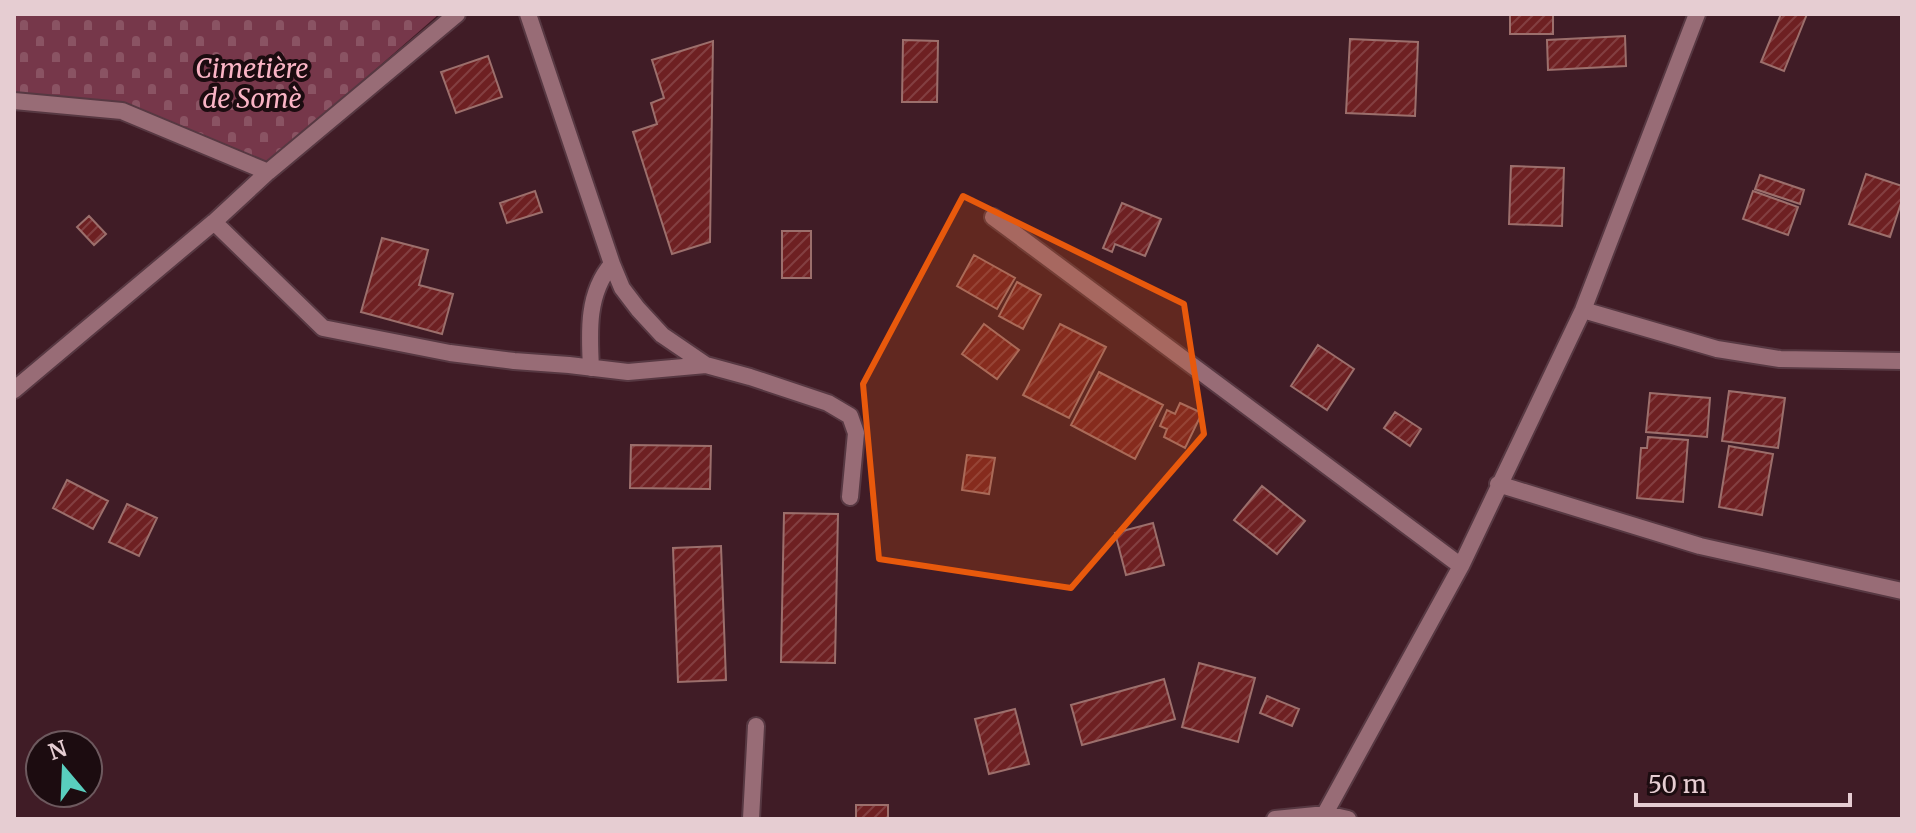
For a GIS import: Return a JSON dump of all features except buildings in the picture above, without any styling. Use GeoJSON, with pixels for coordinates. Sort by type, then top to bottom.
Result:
{"type":"FeatureCollection","features":[{"type":"Feature","properties":{"kind":"street"},"geometry":{"type":"LineString","coordinates":[[14,390],[457,14]]}},
{"type":"Feature","properties":{"kind":"street"},"geometry":{"type":"LineString","coordinates":[[528,14],[622,288],[662,335],[706,365],[828,403],[850,416],[856,433],[850,497]]}},
{"type":"Feature","properties":{"kind":"street"},"geometry":{"type":"LineString","coordinates":[[1324,817],[1461,566],[1583,310],[1697,14]]}},
{"type":"Feature","properties":{"kind":"street"},"geometry":{"type":"LineString","coordinates":[[14,101],[122,111],[268,172]]}},
{"type":"Feature","properties":{"kind":"street"},"geometry":{"type":"LineString","coordinates":[[993,217],[1461,566]]}},
{"type":"Feature","properties":{"kind":"street"},"geometry":{"type":"LineString","coordinates":[[214,222],[323,328],[450,353],[628,372],[706,365]]}},
{"type":"Feature","properties":{"kind":"street"},"geometry":{"type":"LineString","coordinates":[[591,368],[589,329],[593,296],[601,276],[612,264]]}},
{"type":"Feature","properties":{"kind":"street"},"geometry":{"type":"LineString","coordinates":[[1583,310],[1717,349],[1780,359],[1902,361]]}},
{"type":"Feature","properties":{"kind":"street"},"geometry":{"type":"LineString","coordinates":[[1498,484],[1700,546],[1902,591]]}},
{"type":"Feature","properties":{"kind":"street"},"geometry":{"type":"LineString","coordinates":[[751,819],[756,726]]}},
{"type":"Feature","properties":{"kind":"street"},"geometry":{"type":"LineString","coordinates":[[1275,819],[1348,819]]}},
{"type":"Feature","properties":{"kind":"highlighted area"},"geometry":{"type":"Polygon","coordinates":[[[963,196],[1184,304],[1204,434],[1071,588],[879,559],[863,384],[963,196]]]}},
{"type":"Feature","properties":{"kind":"green space","name":"Cimetière de Somè"},"geometry":{"type":"Polygon","coordinates":[[[14,14],[439,14],[266,165],[122,106],[14,96],[14,14]]]}}]}
